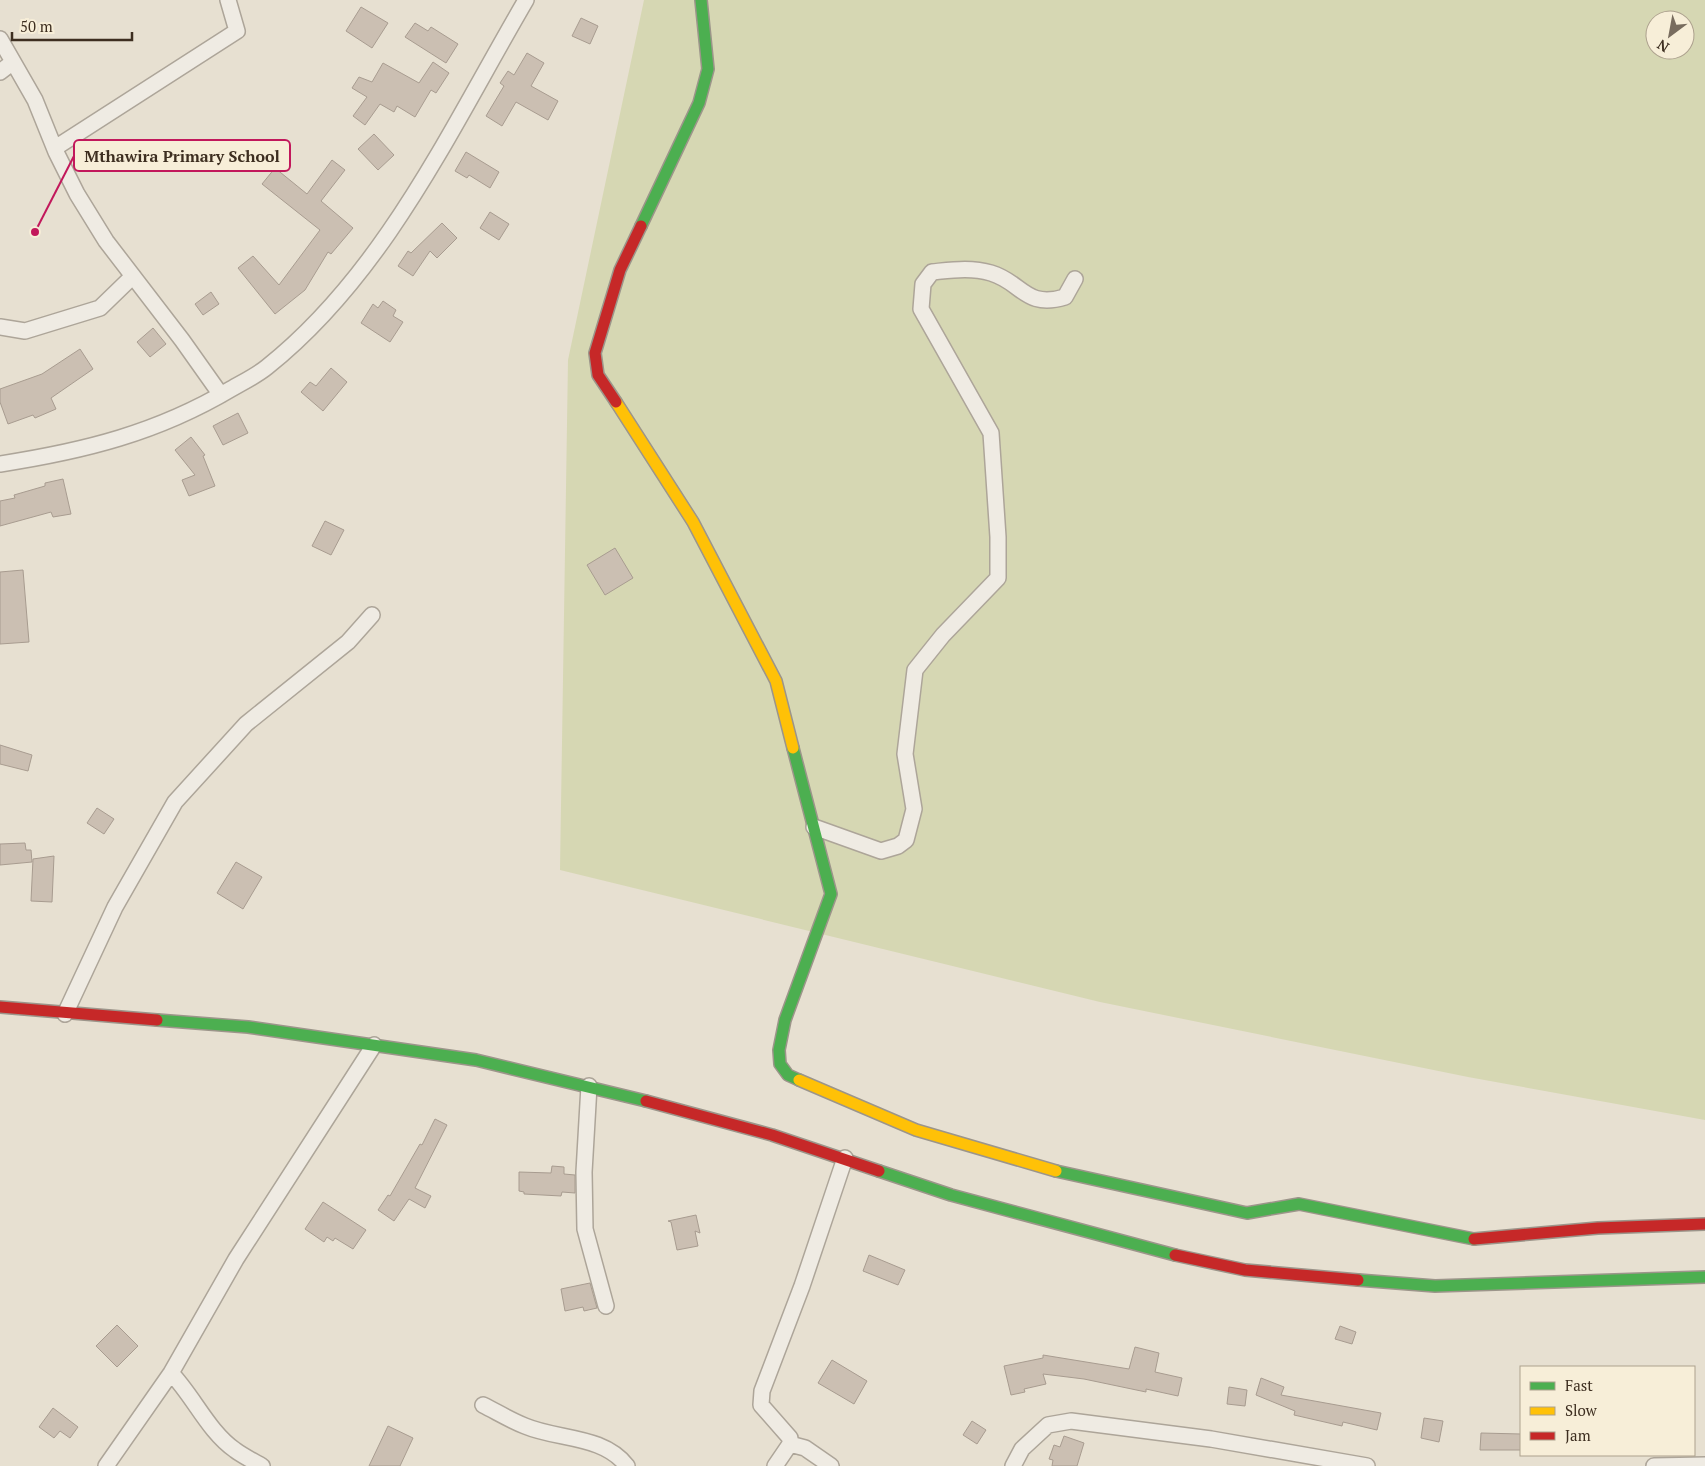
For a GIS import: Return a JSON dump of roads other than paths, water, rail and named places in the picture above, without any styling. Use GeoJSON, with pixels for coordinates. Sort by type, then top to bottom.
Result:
{"type":"FeatureCollection","features":[{"type":"Feature","properties":{"kind":"street"},"geometry":{"type":"LineString","coordinates":[[55,148],[237,32],[228,0]]}},
{"type":"Feature","properties":{"kind":"street"},"geometry":{"type":"LineString","coordinates":[[0,464],[61,455],[152,429],[221,395],[265,368],[295,342],[363,266],[434,161],[526,0]]}},
{"type":"Feature","properties":{"kind":"street"},"geometry":{"type":"LineString","coordinates":[[701,0],[708,69],[699,103],[620,270],[595,353],[598,376],[693,522],[776,681],[831,894],[785,1020],[778,1050],[780,1064],[788,1074],[916,1130],[1038,1168],[1247,1213],[1299,1204],[1473,1238],[1598,1228],[1705,1224]]}},
{"type":"Feature","properties":{"kind":"street"},"geometry":{"type":"LineString","coordinates":[[0,39],[35,100],[77,194],[106,241],[182,340],[221,395]]}},
{"type":"Feature","properties":{"kind":"street"},"geometry":{"type":"LineString","coordinates":[[0,72],[13,62]]}},
{"type":"Feature","properties":{"kind":"street"},"geometry":{"type":"LineString","coordinates":[[814,827],[881,851],[898,846],[906,840],[914,809],[905,754],[914,670],[943,635],[998,578],[998,537],[991,432],[921,309],[923,284],[932,272],[968,270],[992,273],[1034,298],[1048,302],[1065,297],[1076,279]]}},
{"type":"Feature","properties":{"kind":"street"},"geometry":{"type":"LineString","coordinates":[[0,327],[25,331],[100,308],[133,276]]}},
{"type":"Feature","properties":{"kind":"street"},"geometry":{"type":"LineString","coordinates":[[65,1014],[115,907],[175,802],[246,724],[348,642],[372,615]]}},
{"type":"Feature","properties":{"kind":"street"},"geometry":{"type":"LineString","coordinates":[[0,1007],[65,1014],[248,1027],[476,1060],[589,1086],[772,1135],[951,1195],[1169,1254],[1245,1270],[1435,1286],[1705,1277]]}},
{"type":"Feature","properties":{"kind":"street"},"geometry":{"type":"LineString","coordinates":[[106,1466],[171,1373],[236,1259],[374,1045]]}},
{"type":"Feature","properties":{"kind":"street"},"geometry":{"type":"LineString","coordinates":[[589,1086],[584,1172],[585,1229],[606,1306]]}},
{"type":"Feature","properties":{"kind":"street"},"geometry":{"type":"LineString","coordinates":[[775,1466],[790,1444],[790,1438],[761,1405],[762,1391],[802,1286],[844,1158]]}},
{"type":"Feature","properties":{"kind":"street"},"geometry":{"type":"LineString","coordinates":[[171,1373],[184,1386],[210,1424],[234,1450],[262,1466]]}},
{"type":"Feature","properties":{"kind":"street"},"geometry":{"type":"LineString","coordinates":[[483,1405],[525,1426],[595,1444],[620,1456],[627,1466]]}},
{"type":"Feature","properties":{"kind":"street"},"geometry":{"type":"LineString","coordinates":[[1013,1466],[1022,1449],[1048,1425],[1071,1421],[1211,1440],[1367,1466]]}},
{"type":"Feature","properties":{"kind":"street"},"geometry":{"type":"LineString","coordinates":[[790,1444],[805,1448],[831,1466]]}},
{"type":"Feature","properties":{"kind":"street"},"geometry":{"type":"LineString","coordinates":[[1654,1466],[1705,1465]]}},
{"type":"Feature","properties":{"kind":"place","name":"Mthawira Primary School"},"geometry":{"type":"Point","coordinates":[35,232]}}]}
